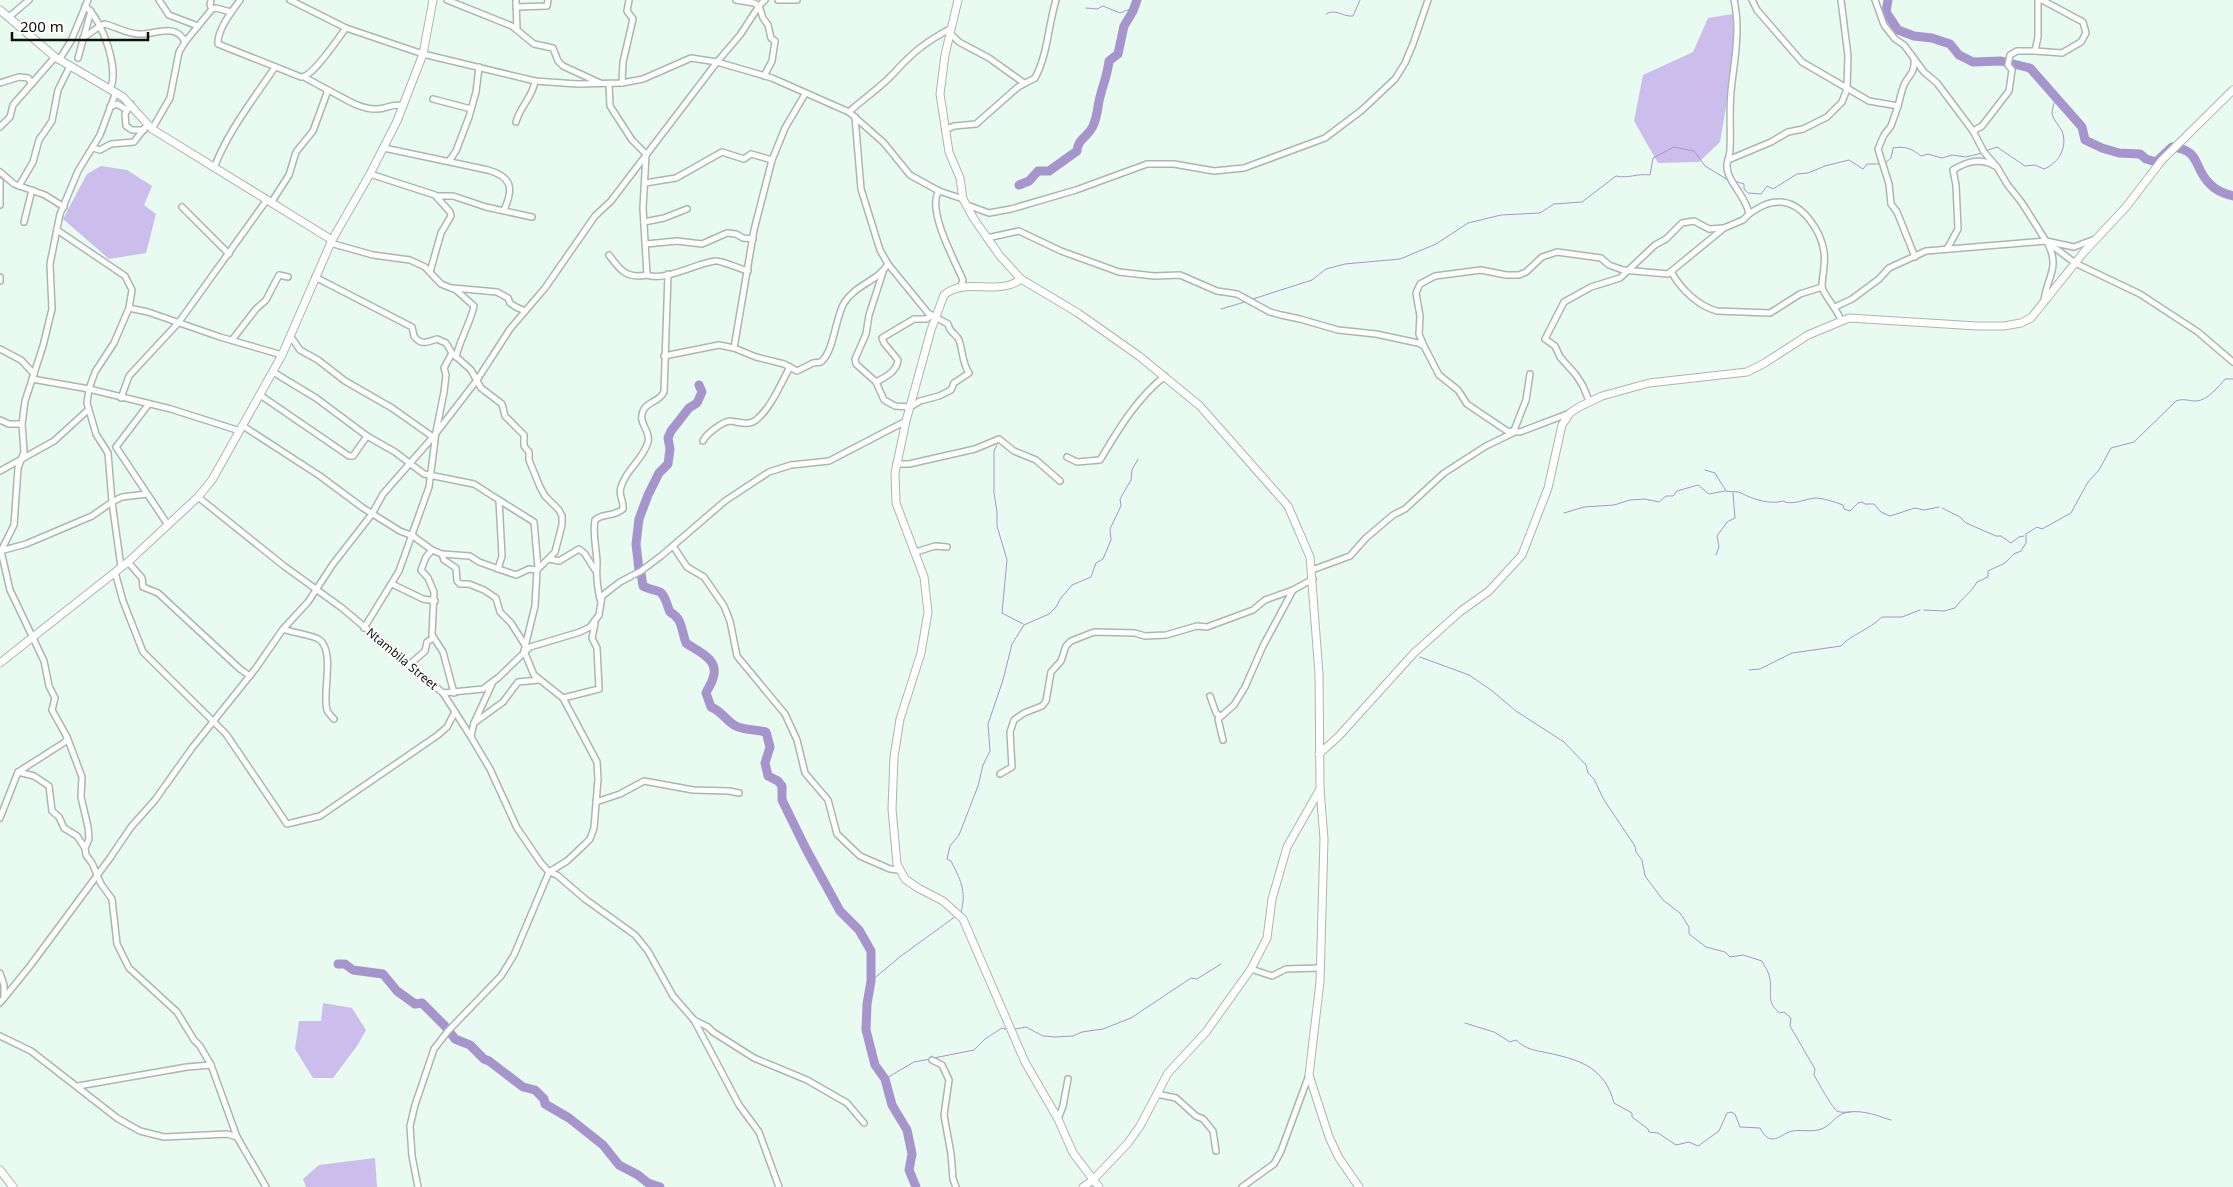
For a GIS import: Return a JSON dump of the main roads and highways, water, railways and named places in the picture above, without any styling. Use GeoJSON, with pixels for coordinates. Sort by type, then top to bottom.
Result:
{"type":"FeatureCollection","features":[{"type":"Feature","properties":{"kind":"waterway"},"geometry":{"type":"LineString","coordinates":[[1019,185],[1029,181],[1038,171],[1049,171],[1077,151],[1079,143],[1091,130],[1109,61],[1118,54],[1124,26],[1137,0]]}},
{"type":"Feature","properties":{"kind":"waterway"},"geometry":{"type":"LineString","coordinates":[[1326,14],[1336,12],[1353,16],[1360,0]]}},
{"type":"Feature","properties":{"kind":"waterway"},"geometry":{"type":"LineString","coordinates":[[1888,0],[1886,12],[1898,30],[1914,36],[1932,38],[1950,44],[1959,55],[1973,62],[2001,61],[2030,68],[2082,127],[2085,140],[2119,153],[2140,154],[2146,159],[2156,162],[2172,147],[2181,149],[2192,155],[2204,177],[2211,185],[2233,196]]}},
{"type":"Feature","properties":{"kind":"waterway"},"geometry":{"type":"LineString","coordinates":[[1086,8],[1097,9],[1103,6],[1120,13],[1130,9],[1133,11]]}},
{"type":"Feature","properties":{"kind":"waterway"},"geometry":{"type":"LineString","coordinates":[[1985,151],[1997,147],[2025,166],[2035,165],[2044,169],[2054,163],[2061,154],[2064,143],[2062,131],[2052,114],[2054,103],[2059,100]]}},
{"type":"Feature","properties":{"kind":"waterway"},"geometry":{"type":"LineString","coordinates":[[1253,299],[1312,280],[1326,269],[1345,264],[1400,259],[1436,244],[1468,223],[1501,215],[1540,213],[1554,204],[1582,202],[1616,176],[1650,175],[1653,158],[1674,147],[1694,151],[1705,166],[1728,180]]}},
{"type":"Feature","properties":{"kind":"waterway"},"geometry":{"type":"LineString","coordinates":[[1884,164],[1891,158],[1893,148],[1897,147],[1908,148],[1921,156],[1928,154],[1942,158],[1952,155],[1966,157],[1982,153]]}},
{"type":"Feature","properties":{"kind":"waterway"},"geometry":{"type":"LineString","coordinates":[[1734,181],[1744,184],[1744,189],[1748,193],[1761,194],[1767,186],[1773,189],[1797,174],[1808,173],[1825,166],[1849,160],[1863,169],[1867,164],[1880,164]]}},
{"type":"Feature","properties":{"kind":"waterway"},"geometry":{"type":"LineString","coordinates":[[1221,309],[1245,302]]}},
{"type":"Feature","properties":{"kind":"waterway"},"geometry":{"type":"LineString","coordinates":[[1924,610],[1944,611],[1955,608],[1977,582],[1988,577],[1988,571],[2005,563],[2014,554],[2021,551],[2026,543],[2026,534],[2037,527],[2042,529],[2071,513],[2088,482],[2099,470],[2111,448],[2134,442],[2176,401],[2204,399],[2225,379],[2233,379]]}},
{"type":"Feature","properties":{"kind":"waterway"},"geometry":{"type":"LineString","coordinates":[[639,570],[636,544],[639,519],[659,473],[668,464],[670,449],[668,438],[671,431],[689,408],[697,403],[702,392],[699,385]]}},
{"type":"Feature","properties":{"kind":"waterway"},"geometry":{"type":"LineString","coordinates":[[997,445],[994,451],[994,493],[997,526],[1007,560],[1002,613],[1023,624]]}},
{"type":"Feature","properties":{"kind":"waterway"},"geometry":{"type":"LineString","coordinates":[[961,912],[963,905],[962,885],[951,861],[947,859],[950,846],[959,835],[978,786],[983,765],[990,751],[988,724],[1003,680],[1012,644],[1024,625],[1049,614],[1072,585],[1091,577],[1096,563],[1103,559],[1111,540],[1110,529],[1121,506],[1120,499],[1131,480],[1132,470],[1138,459]]}},
{"type":"Feature","properties":{"kind":"waterway"},"geometry":{"type":"LineString","coordinates":[[1705,470],[1715,473],[1726,491],[1740,492],[1767,502],[1783,501],[1794,503],[1818,498],[1843,505],[1844,509],[1850,511],[1858,503],[1862,502],[1874,504],[1881,512],[1890,516],[1915,508],[1924,510],[1939,507]]}},
{"type":"Feature","properties":{"kind":"waterway"},"geometry":{"type":"LineString","coordinates":[[1564,513],[1584,507],[1614,505],[1630,500],[1645,499],[1659,502],[1666,496],[1673,496],[1677,491],[1698,485],[1709,494],[1725,491]]}},
{"type":"Feature","properties":{"kind":"waterway"},"geometry":{"type":"LineString","coordinates":[[1716,555],[1719,547],[1717,536],[1727,522],[1735,518],[1733,493]]}},
{"type":"Feature","properties":{"kind":"waterway"},"geometry":{"type":"LineString","coordinates":[[1942,508],[1960,517],[1966,523],[1996,536],[2001,536],[2011,543],[2024,536]]}},
{"type":"Feature","properties":{"kind":"waterway"},"geometry":{"type":"LineString","coordinates":[[641,573],[643,586],[658,591],[664,596],[670,612],[679,621],[686,643],[706,656],[713,666],[712,682],[706,693],[711,707],[738,727],[766,732],[770,747],[765,763],[768,776],[778,781],[782,786],[782,800],[806,849],[840,911],[859,930],[871,951],[871,981],[867,1004],[866,1030],[875,1065],[885,1079],[892,1105],[907,1130],[912,1154],[909,1170],[916,1187]]}},
{"type":"Feature","properties":{"kind":"waterway"},"geometry":{"type":"LineString","coordinates":[[1749,670],[1760,669],[1792,653],[1841,646],[1882,617],[1902,617],[1920,610]]}},
{"type":"Feature","properties":{"kind":"waterway"},"geometry":{"type":"LineString","coordinates":[[1420,657],[1469,675],[1516,711],[1564,742],[1586,765],[1588,773],[1594,779],[1604,800],[1635,846],[1636,852],[1642,860],[1645,876],[1663,900],[1680,913],[1689,927],[1689,934],[1706,947],[1725,952],[1730,957],[1743,955],[1762,961],[1769,976],[1771,1002],[1780,1013],[1784,1012],[1791,1018],[1790,1026],[1815,1069],[1814,1075],[1832,1106],[1839,1112],[1850,1112]]}},
{"type":"Feature","properties":{"kind":"waterway"},"geometry":{"type":"LineString","coordinates":[[871,981],[901,956],[956,916]]}},
{"type":"Feature","properties":{"kind":"waterway"},"geometry":{"type":"LineString","coordinates":[[338,964],[345,964],[353,970],[383,974],[397,991],[415,1004],[422,1003],[455,1039],[470,1045],[484,1059],[523,1087],[535,1090],[544,1099],[545,1104],[569,1118],[603,1145],[619,1165],[638,1175],[648,1183],[660,1187]]}},
{"type":"Feature","properties":{"kind":"waterway"},"geometry":{"type":"LineString","coordinates":[[1015,1029],[1026,1027],[1043,1036],[1055,1037],[1073,1036],[1082,1032],[1103,1029],[1131,1018],[1191,978],[1197,979],[1221,964]]}},
{"type":"Feature","properties":{"kind":"waterway"},"geometry":{"type":"LineString","coordinates":[[1465,1023],[1494,1032],[1510,1042],[1516,1040],[1531,1049],[1571,1059],[1590,1068],[1605,1081],[1614,1103],[1632,1113],[1632,1117],[1648,1129],[1649,1132],[1658,1133],[1676,1145],[1689,1142],[1698,1146],[1719,1131],[1727,1113],[1731,1112],[1735,1114],[1740,1127],[1760,1128],[1768,1138],[1772,1139],[1792,1131],[1814,1131],[1823,1128],[1839,1116],[1849,1112],[1876,1115],[1891,1120]]}},
{"type":"Feature","properties":{"kind":"waterway"},"geometry":{"type":"LineString","coordinates":[[934,1058],[974,1050],[985,1039],[1002,1028],[1008,1030]]}},
{"type":"Feature","properties":{"kind":"waterway"},"geometry":{"type":"LineString","coordinates":[[885,1079],[914,1062],[930,1059]]}}]}
